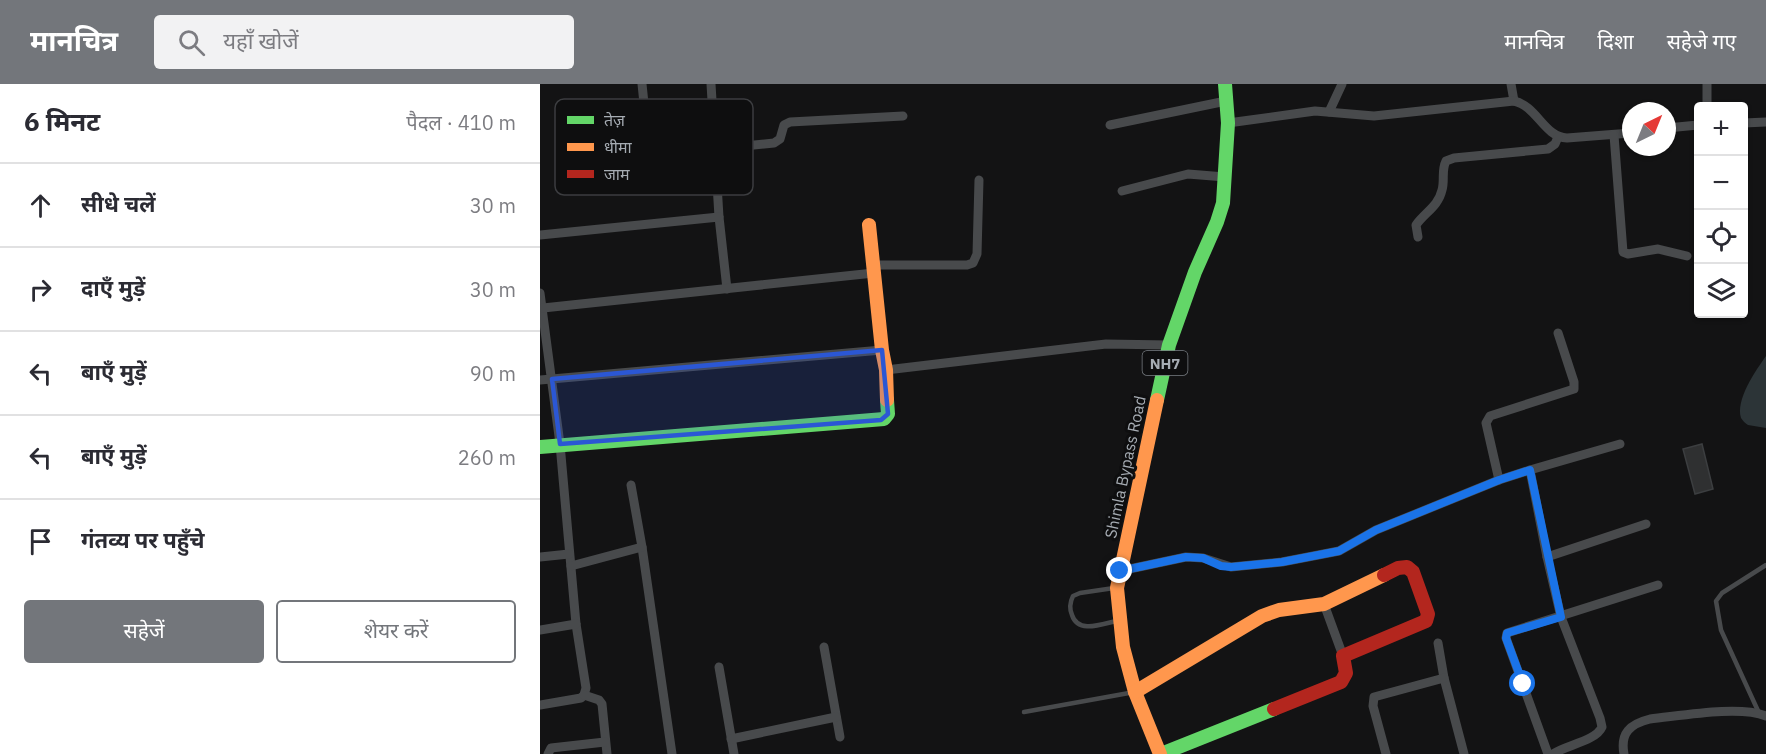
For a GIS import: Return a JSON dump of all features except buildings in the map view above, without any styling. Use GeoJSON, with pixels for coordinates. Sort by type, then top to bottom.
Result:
{"type":"FeatureCollection","features":[{"type":"Feature","properties":{"kind":"main road","name":"Shimla Bypass Road"},"geometry":{"type":"LineString","coordinates":[[1160,754],[1135,692],[1125,654],[1119,620],[1117,588],[1169,345],[1223,203],[1228,123],[1224,84]]}},
{"type":"Feature","properties":{"kind":"main road"},"geometry":{"type":"LineString","coordinates":[[540,447],[881,420],[888,414],[886,370],[869,225]]}},
{"type":"Feature","properties":{"kind":"main road"},"geometry":{"type":"LineString","coordinates":[[1135,692],[1262,616],[1279,610],[1324,604],[1402,567],[1407,567],[1413,572],[1428,614],[1426,621],[1343,656],[1346,674],[1341,682],[1160,754]]}},
{"type":"Feature","properties":{"kind":"street"},"geometry":{"type":"LineString","coordinates":[[642,84],[644,99]]}},
{"type":"Feature","properties":{"kind":"street"},"geometry":{"type":"LineString","coordinates":[[711,84],[712,99]]}},
{"type":"Feature","properties":{"kind":"street"},"geometry":{"type":"LineString","coordinates":[[1329,112],[1342,84]]}},
{"type":"Feature","properties":{"kind":"street"},"geometry":{"type":"LineString","coordinates":[[1511,84],[1514,101]]}},
{"type":"Feature","properties":{"kind":"street"},"geometry":{"type":"LineString","coordinates":[[1707,84],[1707,102]]}},
{"type":"Feature","properties":{"kind":"street"},"geometry":{"type":"LineString","coordinates":[[1110,125],[1226,101]]}},
{"type":"Feature","properties":{"kind":"street"},"geometry":{"type":"LineString","coordinates":[[1228,123],[1315,111],[1374,116],[1514,101],[1530,108],[1558,137],[1622,134]]}},
{"type":"Feature","properties":{"kind":"street"},"geometry":{"type":"LineString","coordinates":[[753,145],[774,143],[780,139],[784,125],[790,122],[903,116]]}},
{"type":"Feature","properties":{"kind":"street"},"geometry":{"type":"LineString","coordinates":[[1748,123],[1766,122]]}},
{"type":"Feature","properties":{"kind":"street"},"geometry":{"type":"LineString","coordinates":[[1676,127],[1694,125]]}},
{"type":"Feature","properties":{"kind":"street"},"geometry":{"type":"LineString","coordinates":[[1614,135],[1623,252],[1628,254],[1658,249],[1687,256]]}},
{"type":"Feature","properties":{"kind":"street"},"geometry":{"type":"LineString","coordinates":[[1418,237],[1416,225],[1435,207],[1440,197],[1443,186],[1443,168],[1446,161],[1454,158],[1548,149],[1555,144],[1558,137]]}},
{"type":"Feature","properties":{"kind":"street"},"geometry":{"type":"LineString","coordinates":[[1122,191],[1188,174],[1226,177]]}},
{"type":"Feature","properties":{"kind":"street"},"geometry":{"type":"LineString","coordinates":[[543,308],[727,289],[874,269],[966,265],[973,262],[977,254],[979,180]]}},
{"type":"Feature","properties":{"kind":"street"},"geometry":{"type":"LineString","coordinates":[[717,195],[727,289]]}},
{"type":"Feature","properties":{"kind":"street"},"geometry":{"type":"LineString","coordinates":[[540,235],[719,217]]}},
{"type":"Feature","properties":{"kind":"street"},"geometry":{"type":"LineString","coordinates":[[540,293],[560,444],[576,624],[586,688],[584,695]]}},
{"type":"Feature","properties":{"kind":"street"},"geometry":{"type":"LineString","coordinates":[[1499,480],[1486,423],[1490,416],[1574,389],[1574,382],[1558,333]]}},
{"type":"Feature","properties":{"kind":"street"},"geometry":{"type":"LineString","coordinates":[[886,370],[1106,344],[1169,345]]}},
{"type":"Feature","properties":{"kind":"street"},"geometry":{"type":"LineString","coordinates":[[540,380],[882,350]]}},
{"type":"Feature","properties":{"kind":"street"},"geometry":{"type":"LineString","coordinates":[[1120,571],[1186,557],[1203,558],[1221,566],[1231,567],[1282,562],[1339,551],[1376,530],[1499,480],[1620,444]]}},
{"type":"Feature","properties":{"kind":"street"},"geometry":{"type":"LineString","coordinates":[[1530,470],[1561,617],[1602,727],[1596,735],[1553,754]]}},
{"type":"Feature","properties":{"kind":"street"},"geometry":{"type":"LineString","coordinates":[[631,485],[672,754]]}},
{"type":"Feature","properties":{"kind":"street"},"geometry":{"type":"LineString","coordinates":[[1547,557],[1646,524]]}},
{"type":"Feature","properties":{"kind":"street"},"geometry":{"type":"LineString","coordinates":[[571,566],[642,547]]}},
{"type":"Feature","properties":{"kind":"street"},"geometry":{"type":"LineString","coordinates":[[540,557],[569,554]]}},
{"type":"Feature","properties":{"kind":"street"},"geometry":{"type":"LineString","coordinates":[[1548,754],[1506,635],[1509,632],[1658,585]]}},
{"type":"Feature","properties":{"kind":"street"},"geometry":{"type":"LineString","coordinates":[[1324,604],[1343,656]]}},
{"type":"Feature","properties":{"kind":"street"},"geometry":{"type":"LineString","coordinates":[[540,630],[576,624]]}},
{"type":"Feature","properties":{"kind":"street"},"geometry":{"type":"LineString","coordinates":[[1438,643],[1444,678],[1464,754]]}},
{"type":"Feature","properties":{"kind":"street"},"geometry":{"type":"LineString","coordinates":[[824,647],[840,737]]}},
{"type":"Feature","properties":{"kind":"street"},"geometry":{"type":"LineString","coordinates":[[719,667],[734,754]]}},
{"type":"Feature","properties":{"kind":"street"},"geometry":{"type":"LineString","coordinates":[[1386,754],[1373,706],[1374,697],[1444,678]]}},
{"type":"Feature","properties":{"kind":"street"},"geometry":{"type":"LineString","coordinates":[[540,705],[574,700],[584,695],[599,700],[602,704],[607,754]]}},
{"type":"Feature","properties":{"kind":"street"},"geometry":{"type":"LineString","coordinates":[[1624,754],[1626,732],[1637,722],[1737,711],[1762,715]]}},
{"type":"Feature","properties":{"kind":"street"},"geometry":{"type":"LineString","coordinates":[[731,738],[836,717]]}},
{"type":"Feature","properties":{"kind":"street"},"geometry":{"type":"LineString","coordinates":[[548,754],[552,748],[605,742]]}},
{"type":"Feature","properties":{"kind":"lane"},"geometry":{"type":"LineString","coordinates":[[1762,715],[1743,681],[1721,630],[1716,602],[1722,593],[1766,565]]}},
{"type":"Feature","properties":{"kind":"lane"},"geometry":{"type":"LineString","coordinates":[[1117,588],[1080,592],[1073,596],[1070,604],[1072,617],[1082,626],[1119,620]]}},
{"type":"Feature","properties":{"kind":"lane"},"geometry":{"type":"LineString","coordinates":[[1024,712],[1135,692]]}},
{"type":"Feature","properties":{"kind":"highlighted area"},"geometry":{"type":"Polygon","coordinates":[[[882,350],[888,414],[881,420],[560,444],[552,379],[882,350]]]}},
{"type":"Feature","properties":{"kind":"shaded area"},"geometry":{"type":"Polygon","coordinates":[[[1766,356],[1766,428],[1748,425],[1741,418],[1740,411],[1747,385],[1766,356]]]}},
{"type":"Feature","properties":{"kind":"traffic: fast"},"geometry":{"type":"LineString","coordinates":[[1157,400],[1169,345],[1223,203],[1228,123],[1225,84]]}},
{"type":"Feature","properties":{"kind":"traffic: fast"},"geometry":{"type":"LineString","coordinates":[[540,447],[884,419],[888,414],[887,400]]}},
{"type":"Feature","properties":{"kind":"traffic: fast"},"geometry":{"type":"LineString","coordinates":[[1161,754],[1274,709]]}},
{"type":"Feature","properties":{"kind":"traffic: slow"},"geometry":{"type":"LineString","coordinates":[[869,225],[886,370],[887,400]]}},
{"type":"Feature","properties":{"kind":"traffic: slow"},"geometry":{"type":"LineString","coordinates":[[1157,400],[1117,588],[1123,647],[1135,692],[1160,754]]}},
{"type":"Feature","properties":{"kind":"traffic: slow"},"geometry":{"type":"LineString","coordinates":[[1135,692],[1262,616],[1279,610],[1324,604],[1384,575]]}},
{"type":"Feature","properties":{"kind":"traffic: jam"},"geometry":{"type":"LineString","coordinates":[[1274,709],[1341,682],[1346,673],[1343,656],[1426,621],[1428,614],[1413,572],[1407,567],[1398,568],[1384,575]]}},
{"type":"Feature","properties":{"kind":"route"},"geometry":{"type":"LineString","coordinates":[[1120,571],[1193,556],[1221,566],[1231,567],[1282,562],[1339,551],[1376,530],[1499,480],[1530,470],[1561,617],[1507,633],[1506,638],[1523,684]]}}]}
